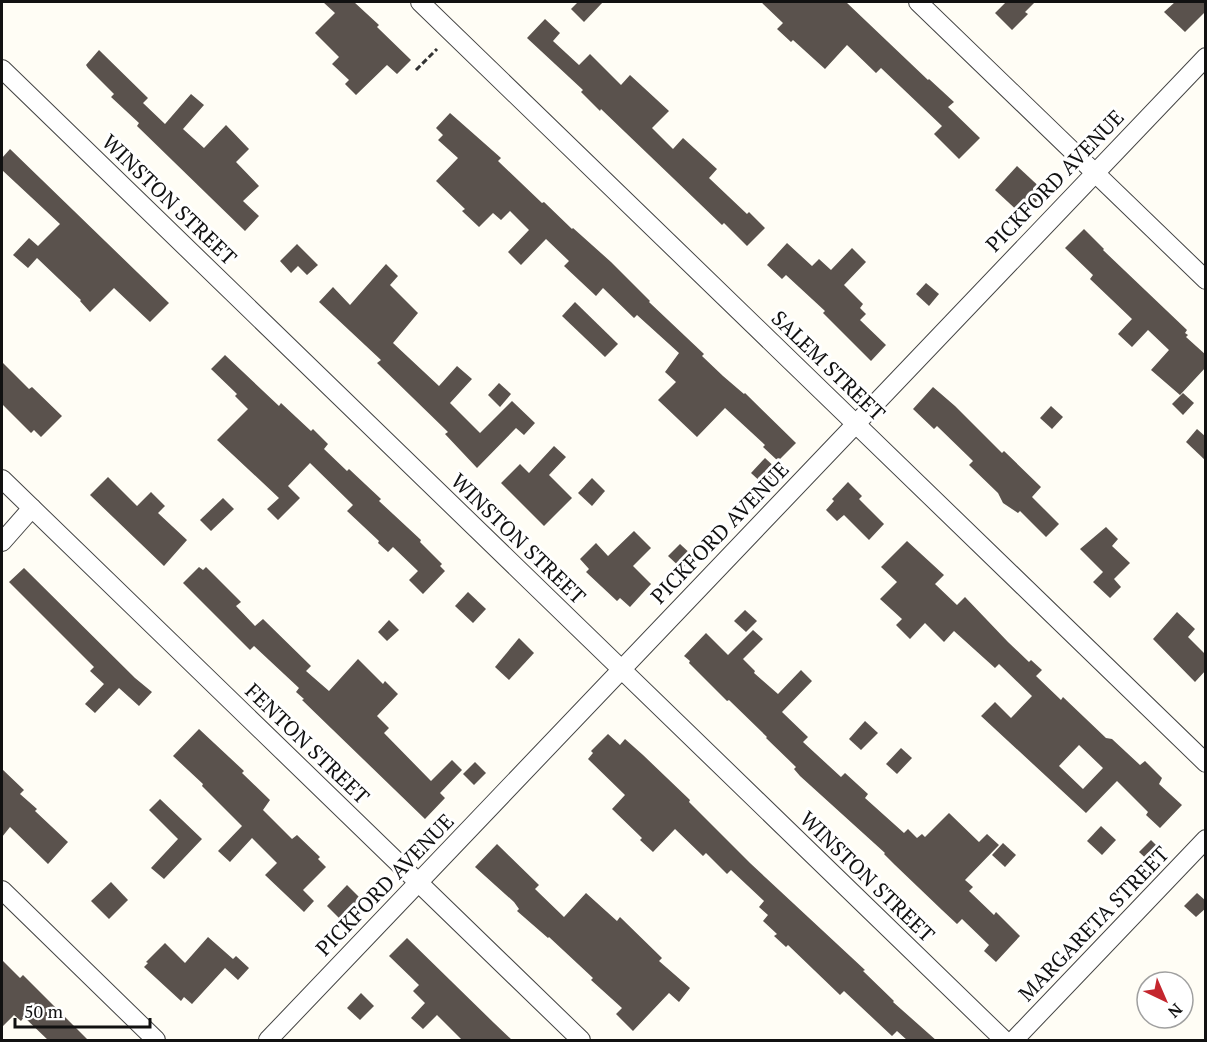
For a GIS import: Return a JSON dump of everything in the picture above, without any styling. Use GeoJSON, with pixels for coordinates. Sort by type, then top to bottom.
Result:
{"type":"FeatureCollection","features":[{"type":"Feature","properties":{"kind":"street","name":"SALEM STREET"},"geometry":{"type":"LineString","coordinates":[[420,2],[1206,763]]}},
{"type":"Feature","properties":{"kind":"street"},"geometry":{"type":"LineString","coordinates":[[918,2],[1206,280]]}},
{"type":"Feature","properties":{"kind":"street","name":"PICKFORD AVENUE"},"geometry":{"type":"LineString","coordinates":[[268,1041],[1206,57]]}},
{"type":"Feature","properties":{"kind":"street","name":"WINSTON STREET"},"geometry":{"type":"LineString","coordinates":[[2,69],[1004,1041]]}},
{"type":"Feature","properties":{"kind":"street","name":"FENTON STREET"},"geometry":{"type":"LineString","coordinates":[[2,478],[581,1041]]}},
{"type":"Feature","properties":{"kind":"street"},"geometry":{"type":"LineString","coordinates":[[2,542],[32,508]]}},
{"type":"Feature","properties":{"kind":"street","name":"MARGARETA STREET"},"geometry":{"type":"LineString","coordinates":[[1014,1041],[1206,839]]}},
{"type":"Feature","properties":{"kind":"street"},"geometry":{"type":"LineString","coordinates":[[2,890],[156,1041]]}},
{"type":"Feature","properties":{"kind":"path"},"geometry":{"type":"LineString","coordinates":[[416,70],[437,49]]}},
{"type":"Feature","properties":{"kind":"building"},"geometry":{"type":"Polygon","coordinates":[[[323,2],[354,2],[411,60],[397,74],[387,65],[356,95],[345,84],[349,80],[332,64],[339,57],[315,33],[335,13],[323,2]]]}},
{"type":"Feature","properties":{"kind":"building"},"geometry":{"type":"Polygon","coordinates":[[[578,2],[603,2],[584,22],[571,9],[578,2]]]}},
{"type":"Feature","properties":{"kind":"building"},"geometry":{"type":"Polygon","coordinates":[[[761,2],[846,2],[954,102],[948,107],[980,138],[959,159],[934,134],[942,126],[881,68],[876,73],[847,45],[825,69],[777,29],[783,23],[761,2]]]}},
{"type":"Feature","properties":{"kind":"building"},"geometry":{"type":"Polygon","coordinates":[[[1006,2],[1035,2],[1025,12],[1028,14],[1012,30],[995,13],[1006,2]]]}},
{"type":"Feature","properties":{"kind":"building"},"geometry":{"type":"Polygon","coordinates":[[[1175,2],[1206,2],[1206,11],[1185,32],[1164,12],[1175,2]]]}},
{"type":"Feature","properties":{"kind":"building"},"geometry":{"type":"Polygon","coordinates":[[[545,19],[560,33],[553,41],[579,65],[590,54],[621,85],[630,75],[669,111],[652,128],[673,149],[683,138],[717,169],[709,178],[765,228],[747,246],[601,109],[600,111],[581,92],[583,90],[527,38],[545,19]]]}},
{"type":"Feature","properties":{"kind":"building"},"geometry":{"type":"Polygon","coordinates":[[[99,50],[148,98],[143,103],[165,124],[191,94],[204,105],[183,129],[204,148],[226,125],[249,149],[236,162],[259,186],[243,201],[259,216],[245,231],[137,126],[139,123],[111,97],[114,94],[86,65],[99,50]]]}},
{"type":"Feature","properties":{"kind":"building"},"geometry":{"type":"Polygon","coordinates":[[[450,113],[501,158],[498,161],[542,203],[544,202],[611,262],[704,354],[702,356],[745,393],[796,443],[778,461],[763,447],[765,445],[725,408],[697,437],[658,400],[676,382],[665,372],[679,353],[637,315],[634,318],[603,288],[596,296],[564,266],[569,261],[546,239],[521,265],[508,252],[529,230],[510,211],[501,220],[493,213],[479,227],[462,211],[465,209],[436,181],[458,158],[438,140],[443,135],[436,128],[450,113]]]}},
{"type":"Feature","properties":{"kind":"building"},"geometry":{"type":"Polygon","coordinates":[[[10,149],[169,303],[150,322],[114,288],[90,312],[81,300],[37,258],[28,268],[13,255],[29,238],[38,246],[60,224],[2,170],[2,158],[10,149]]]}},
{"type":"Feature","properties":{"kind":"building"},"geometry":{"type":"Polygon","coordinates":[[[1017,166],[1045,192],[1023,216],[995,190],[1017,166]]]}},
{"type":"Feature","properties":{"kind":"building"},"geometry":{"type":"Polygon","coordinates":[[[1084,229],[1187,330],[1186,337],[1206,355],[1206,367],[1180,395],[1151,370],[1169,350],[1148,330],[1132,347],[1118,334],[1132,319],[1090,279],[1093,275],[1065,248],[1084,229]]]}},
{"type":"Feature","properties":{"kind":"building"},"geometry":{"type":"Polygon","coordinates":[[[787,243],[812,266],[819,259],[831,270],[852,248],[866,262],[844,285],[863,304],[860,308],[866,314],[860,320],[886,345],[871,361],[823,313],[825,311],[786,275],[782,279],[767,265],[787,243]]]}},
{"type":"Feature","properties":{"kind":"building"},"geometry":{"type":"Polygon","coordinates":[[[297,244],[318,265],[307,275],[298,266],[291,273],[280,261],[297,244]]]}},
{"type":"Feature","properties":{"kind":"building"},"geometry":{"type":"Polygon","coordinates":[[[386,264],[398,276],[390,285],[418,313],[393,343],[439,386],[457,366],[472,379],[450,403],[480,433],[512,401],[535,423],[524,435],[516,428],[477,468],[445,434],[448,432],[377,363],[381,360],[319,302],[333,287],[350,305],[386,264]]]}},
{"type":"Feature","properties":{"kind":"building"},"geometry":{"type":"Polygon","coordinates":[[[926,283],[939,294],[929,306],[916,294],[926,283]]]}},
{"type":"Feature","properties":{"kind":"building"},"geometry":{"type":"Polygon","coordinates":[[[575,302],[618,344],[605,357],[562,316],[575,302]]]}},
{"type":"Feature","properties":{"kind":"building"},"geometry":{"type":"Polygon","coordinates":[[[225,355],[279,406],[281,403],[311,431],[313,429],[328,444],[324,449],[381,499],[379,501],[421,540],[420,542],[442,564],[440,566],[445,571],[423,594],[409,580],[418,571],[393,547],[388,552],[378,543],[379,541],[347,511],[353,505],[310,463],[288,486],[300,498],[278,520],[267,509],[279,498],[217,440],[248,409],[235,396],[237,394],[211,369],[225,355]]]}},
{"type":"Feature","properties":{"kind":"building"},"geometry":{"type":"Polygon","coordinates":[[[2,362],[29,389],[32,387],[62,416],[41,437],[34,430],[31,433],[2,404],[2,362]]]}},
{"type":"Feature","properties":{"kind":"building"},"geometry":{"type":"Polygon","coordinates":[[[499,383],[511,394],[500,407],[488,395],[499,383]]]}},
{"type":"Feature","properties":{"kind":"building"},"geometry":{"type":"Polygon","coordinates":[[[933,387],[1041,487],[1032,497],[1059,524],[1046,537],[1020,511],[1018,513],[1003,503],[998,493],[969,465],[973,461],[937,426],[934,429],[913,409],[933,387]]]}},
{"type":"Feature","properties":{"kind":"building"},"geometry":{"type":"Polygon","coordinates":[[[1183,393],[1194,403],[1183,415],[1172,404],[1183,393]]]}},
{"type":"Feature","properties":{"kind":"building"},"geometry":{"type":"Polygon","coordinates":[[[1051,406],[1063,417],[1052,429],[1040,418],[1051,406]]]}},
{"type":"Feature","properties":{"kind":"building"},"geometry":{"type":"Polygon","coordinates":[[[1197,429],[1206,437],[1206,461],[1186,442],[1197,429]]]}},
{"type":"Feature","properties":{"kind":"building"},"geometry":{"type":"Polygon","coordinates":[[[554,446],[566,457],[549,475],[572,498],[544,526],[501,483],[520,464],[529,473],[554,446]]]}},
{"type":"Feature","properties":{"kind":"building"},"geometry":{"type":"Polygon","coordinates":[[[765,458],[779,471],[765,486],[751,473],[765,458]]]}},
{"type":"Feature","properties":{"kind":"building"},"geometry":{"type":"Polygon","coordinates":[[[108,477],[137,506],[151,492],[165,506],[158,513],[187,540],[164,566],[90,495],[108,477]]]}},
{"type":"Feature","properties":{"kind":"building"},"geometry":{"type":"Polygon","coordinates":[[[592,478],[605,491],[592,506],[578,493],[592,478]]]}},
{"type":"Feature","properties":{"kind":"building"},"geometry":{"type":"Polygon","coordinates":[[[848,482],[862,496],[859,499],[884,524],[869,540],[844,515],[837,521],[826,510],[834,501],[832,499],[848,482]]]}},
{"type":"Feature","properties":{"kind":"building"},"geometry":{"type":"Polygon","coordinates":[[[223,498],[234,509],[211,531],[200,520],[223,498]]]}},
{"type":"Feature","properties":{"kind":"building"},"geometry":{"type":"Polygon","coordinates":[[[1106,527],[1118,539],[1112,546],[1130,563],[1114,579],[1121,587],[1110,598],[1093,582],[1103,572],[1080,549],[1106,527]]]}},
{"type":"Feature","properties":{"kind":"building"},"geometry":{"type":"Polygon","coordinates":[[[634,531],[651,548],[633,566],[651,584],[630,607],[620,598],[617,601],[586,572],[589,569],[580,559],[596,543],[608,556],[634,531]]]}},
{"type":"Feature","properties":{"kind":"building"},"geometry":{"type":"Polygon","coordinates":[[[907,541],[944,575],[935,584],[957,605],[965,597],[1029,662],[1031,660],[1042,670],[1036,676],[1061,700],[1063,697],[1106,738],[1112,739],[1140,765],[1145,761],[1162,778],[1159,784],[1182,805],[1160,828],[1146,815],[1148,812],[1117,781],[1086,813],[981,716],[995,702],[1011,718],[1032,696],[999,664],[995,668],[954,631],[944,642],[925,623],[910,639],[896,625],[902,619],[880,599],[897,582],[881,567],[907,541]],[[1079,745],[1059,766],[1083,789],[1103,768],[1079,745]]]}},
{"type":"Feature","properties":{"kind":"building"},"geometry":{"type":"Polygon","coordinates":[[[680,544],[694,557],[682,569],[668,556],[680,544]]]}},
{"type":"Feature","properties":{"kind":"building"},"geometry":{"type":"Polygon","coordinates":[[[199,567],[203,570],[206,567],[241,602],[236,606],[255,626],[263,619],[311,666],[306,671],[329,691],[358,659],[383,684],[385,681],[398,694],[377,716],[389,728],[384,733],[431,781],[452,760],[462,770],[440,793],[445,798],[425,819],[302,700],[304,699],[296,692],[299,688],[254,646],[250,650],[183,583],[199,567]]]}},
{"type":"Feature","properties":{"kind":"building"},"geometry":{"type":"Polygon","coordinates":[[[24,568],[152,692],[139,706],[119,688],[95,713],[85,704],[104,684],[90,671],[94,667],[9,582],[24,568]]]}},
{"type":"Feature","properties":{"kind":"building"},"geometry":{"type":"Polygon","coordinates":[[[468,592],[486,609],[473,623],[455,606],[468,592]]]}},
{"type":"Feature","properties":{"kind":"building"},"geometry":{"type":"Polygon","coordinates":[[[745,610],[757,621],[746,632],[734,621],[745,610]]]}},
{"type":"Feature","properties":{"kind":"building"},"geometry":{"type":"Polygon","coordinates":[[[1177,612],[1195,629],[1188,637],[1206,655],[1206,670],[1195,682],[1153,639],[1177,612]]]}},
{"type":"Feature","properties":{"kind":"building"},"geometry":{"type":"Polygon","coordinates":[[[389,620],[399,630],[387,641],[378,632],[389,620]]]}},
{"type":"Feature","properties":{"kind":"building"},"geometry":{"type":"Polygon","coordinates":[[[753,630],[763,639],[743,659],[755,671],[754,673],[778,694],[801,670],[812,681],[782,712],[808,737],[803,742],[841,777],[845,773],[868,794],[865,798],[904,833],[908,829],[917,838],[922,834],[925,837],[949,813],[979,842],[987,834],[999,845],[965,880],[973,887],[969,891],[994,915],[996,912],[1020,936],[996,962],[984,951],[989,945],[962,919],[957,924],[885,853],[800,776],[794,769],[796,767],[767,737],[729,700],[727,701],[684,656],[706,633],[728,655],[753,630]]]}},
{"type":"Feature","properties":{"kind":"building"},"geometry":{"type":"Polygon","coordinates":[[[519,638],[534,653],[509,680],[495,667],[519,638]]]}},
{"type":"Feature","properties":{"kind":"building"},"geometry":{"type":"Polygon","coordinates":[[[865,721],[878,733],[861,750],[849,739],[865,721]]]}},
{"type":"Feature","properties":{"kind":"building"},"geometry":{"type":"Polygon","coordinates":[[[199,729],[244,771],[242,773],[270,800],[263,810],[292,839],[297,835],[320,857],[318,859],[326,867],[303,890],[314,901],[304,912],[265,875],[277,863],[252,838],[230,862],[218,851],[242,826],[173,756],[199,729]]]}},
{"type":"Feature","properties":{"kind":"building"},"geometry":{"type":"Polygon","coordinates":[[[608,734],[620,745],[625,739],[643,755],[750,863],[865,970],[863,971],[893,1002],[937,1041],[908,1041],[897,1031],[892,1036],[844,991],[840,995],[788,945],[786,947],[774,936],[777,934],[763,921],[768,915],[759,907],[764,901],[731,870],[727,874],[706,853],[703,856],[675,829],[653,852],[640,840],[642,838],[612,809],[625,795],[588,759],[593,753],[591,751],[608,734]]]}},
{"type":"Feature","properties":{"kind":"building"},"geometry":{"type":"Polygon","coordinates":[[[901,748],[912,758],[897,774],[886,764],[901,748]]]}},
{"type":"Feature","properties":{"kind":"building"},"geometry":{"type":"Polygon","coordinates":[[[475,762],[486,773],[474,785],[463,774],[475,762]]]}},
{"type":"Feature","properties":{"kind":"building"},"geometry":{"type":"Polygon","coordinates":[[[2,769],[24,790],[20,794],[37,809],[35,811],[68,842],[48,864],[10,827],[2,837],[2,769]]]}},
{"type":"Feature","properties":{"kind":"building"},"geometry":{"type":"Polygon","coordinates":[[[160,799],[202,839],[164,879],[151,868],[178,839],[149,810],[160,799]]]}},
{"type":"Feature","properties":{"kind":"building"},"geometry":{"type":"Polygon","coordinates":[[[1101,826],[1116,840],[1102,855],[1087,841],[1101,826]]]}},
{"type":"Feature","properties":{"kind":"building"},"geometry":{"type":"Polygon","coordinates":[[[1151,840],[1161,850],[1150,862],[1139,852],[1151,840]]]}},
{"type":"Feature","properties":{"kind":"building"},"geometry":{"type":"Polygon","coordinates":[[[1003,843],[1016,855],[1005,867],[992,855],[1003,843]]]}},
{"type":"Feature","properties":{"kind":"building"},"geometry":{"type":"Polygon","coordinates":[[[497,844],[539,885],[535,889],[564,917],[586,893],[617,921],[620,917],[662,958],[659,961],[690,988],[679,1002],[669,993],[633,1031],[616,1014],[622,1008],[549,937],[517,911],[519,909],[514,902],[475,867],[497,844]]]}},
{"type":"Feature","properties":{"kind":"building"},"geometry":{"type":"Polygon","coordinates":[[[111,882],[128,900],[109,919],[91,901],[111,882]]]}},
{"type":"Feature","properties":{"kind":"building"},"geometry":{"type":"Polygon","coordinates":[[[347,885],[361,899],[341,920],[327,906],[347,885]]]}},
{"type":"Feature","properties":{"kind":"building"},"geometry":{"type":"Polygon","coordinates":[[[1197,893],[1206,901],[1206,908],[1196,917],[1184,906],[1197,893]]]}},
{"type":"Feature","properties":{"kind":"building"},"geometry":{"type":"Polygon","coordinates":[[[208,937],[233,959],[236,956],[249,968],[238,980],[225,968],[192,1004],[184,997],[181,1001],[144,967],[165,943],[185,963],[208,937]]]}},
{"type":"Feature","properties":{"kind":"building"},"geometry":{"type":"Polygon","coordinates":[[[407,938],[513,1041],[463,1041],[437,1015],[423,1029],[411,1018],[425,1003],[413,991],[419,985],[389,956],[407,938]]]}},
{"type":"Feature","properties":{"kind":"building"},"geometry":{"type":"Polygon","coordinates":[[[2,960],[20,978],[23,975],[89,1041],[49,1041],[24,1017],[21,1021],[14,1015],[2,1027],[2,960]]]}},
{"type":"Feature","properties":{"kind":"building"},"geometry":{"type":"Polygon","coordinates":[[[361,993],[374,1006],[360,1020],[347,1008],[361,993]]]}}]}
